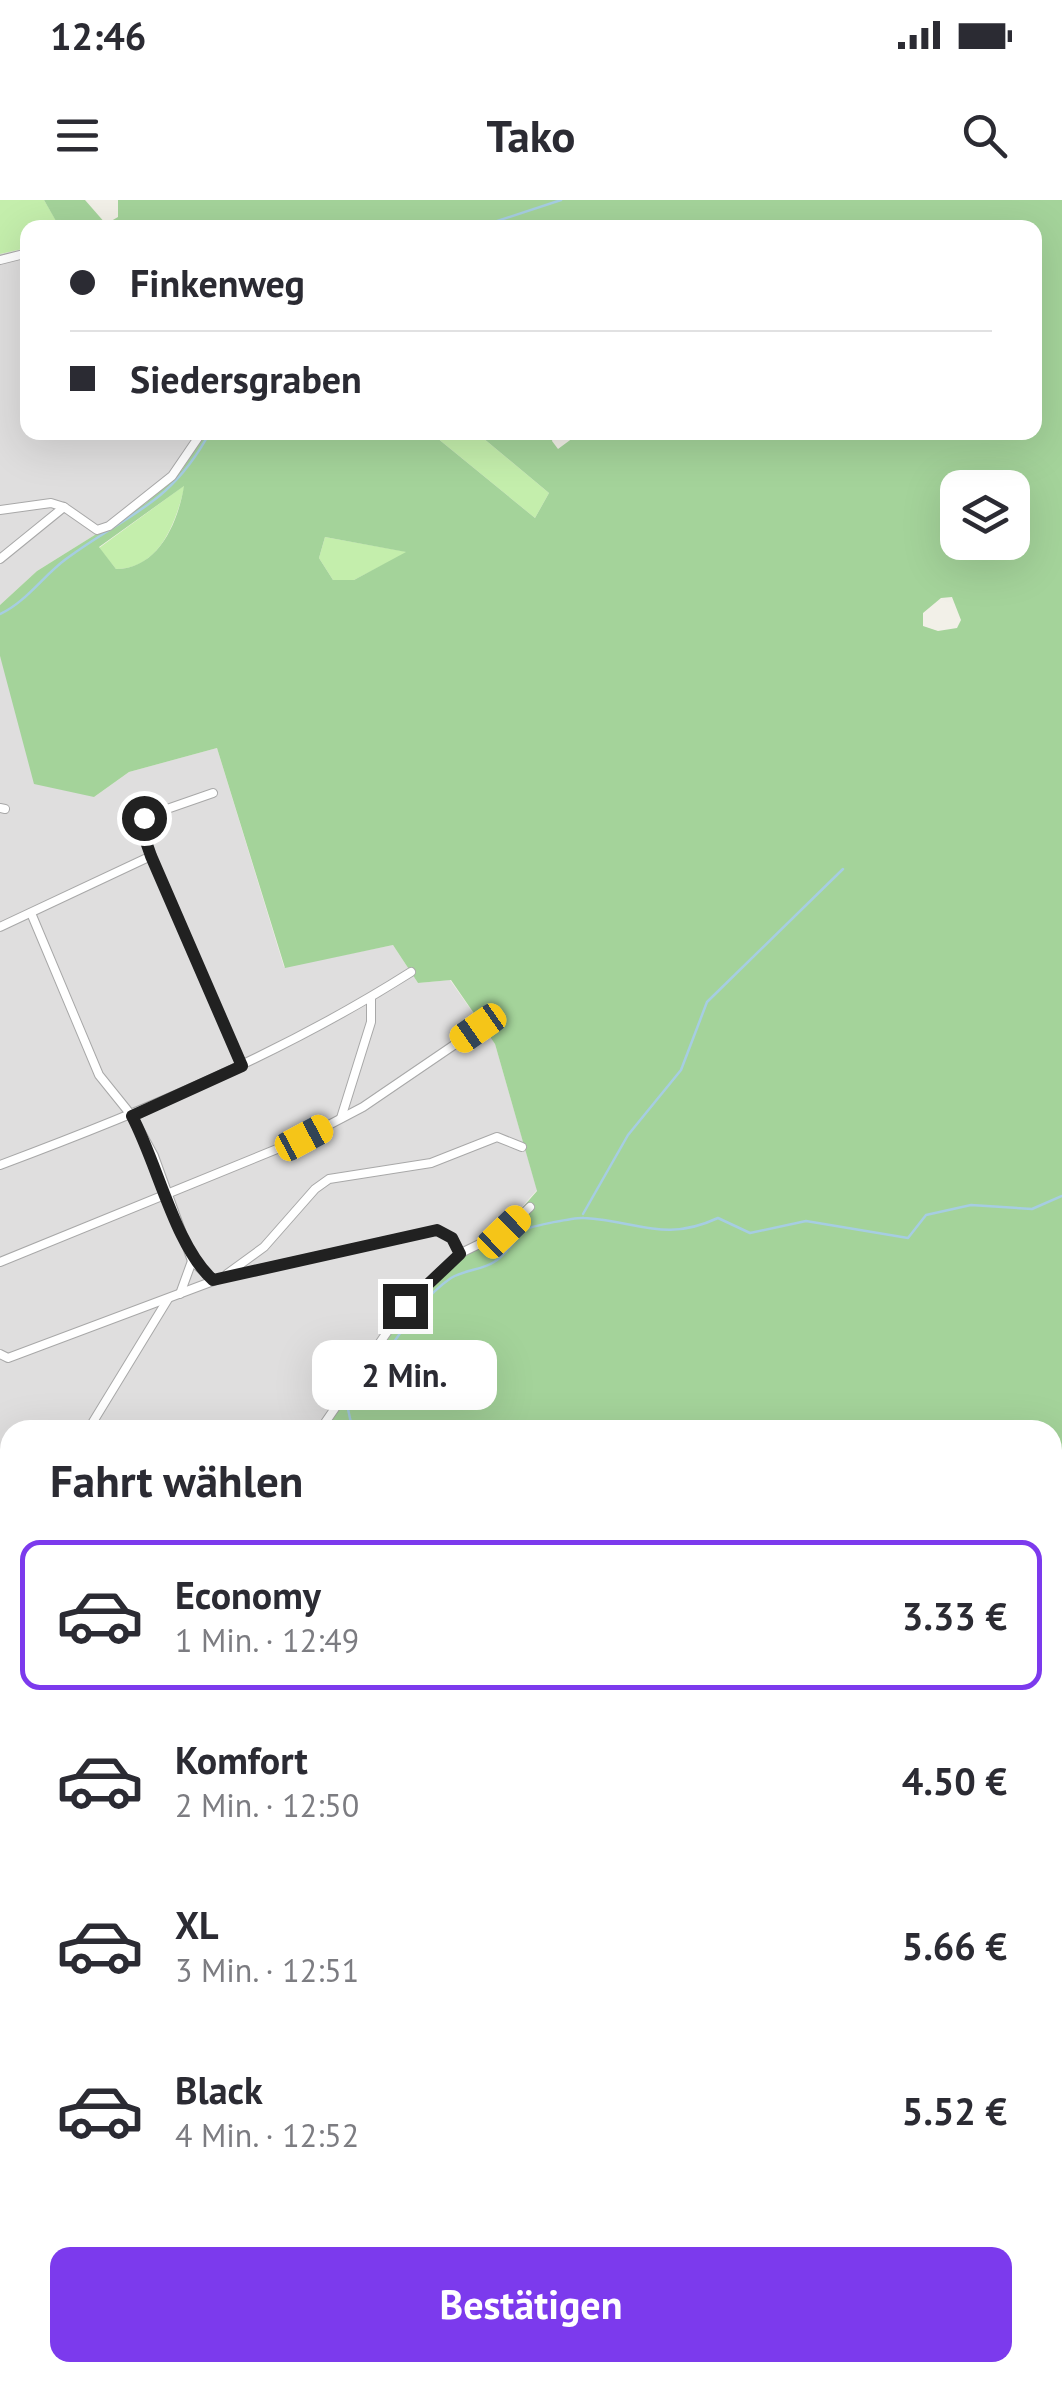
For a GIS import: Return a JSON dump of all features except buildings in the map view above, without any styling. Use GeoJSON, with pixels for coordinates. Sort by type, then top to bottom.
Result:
{"type":"FeatureCollection","features":[{"type":"Feature","properties":{"kind":"street"},"geometry":{"type":"LineString","coordinates":[[0,510],[50,503],[64,507],[97,530],[109,526],[172,476],[197,440]]}},
{"type":"Feature","properties":{"kind":"street"},"geometry":{"type":"LineString","coordinates":[[0,558],[64,507]]}},
{"type":"Feature","properties":{"kind":"street"},"geometry":{"type":"LineString","coordinates":[[213,792],[144,818],[143,833],[242,1066]]}},
{"type":"Feature","properties":{"kind":"street"},"geometry":{"type":"LineString","coordinates":[[0,927],[151,856]]}},
{"type":"Feature","properties":{"kind":"street"},"geometry":{"type":"LineString","coordinates":[[31,913],[99,1075],[111,1096],[132,1116],[192,1261],[213,1280]]}},
{"type":"Feature","properties":{"kind":"street"},"geometry":{"type":"LineString","coordinates":[[0,1165],[132,1116],[242,1066],[371,998],[411,972]]}},
{"type":"Feature","properties":{"kind":"street"},"geometry":{"type":"LineString","coordinates":[[341,1118],[370,1022],[371,998]]}},
{"type":"Feature","properties":{"kind":"street"},"geometry":{"type":"LineString","coordinates":[[0,1262],[168,1196],[341,1118],[478,1028]]}},
{"type":"Feature","properties":{"kind":"street"},"geometry":{"type":"LineString","coordinates":[[224,1277],[264,1247],[315,1188],[329,1180],[431,1162],[497,1137],[522,1147]]}},
{"type":"Feature","properties":{"kind":"street"},"geometry":{"type":"LineString","coordinates":[[327,1420],[405,1306],[460,1254],[504,1232],[530,1206]]}},
{"type":"Feature","properties":{"kind":"street"},"geometry":{"type":"LineString","coordinates":[[0,1354],[8,1358],[213,1280],[437,1230],[452,1238],[460,1254]]}},
{"type":"Feature","properties":{"kind":"street"},"geometry":{"type":"LineString","coordinates":[[180,1294],[192,1261]]}},
{"type":"Feature","properties":{"kind":"street"},"geometry":{"type":"LineString","coordinates":[[94,1420],[168,1298]]}},
{"type":"Feature","properties":{"kind":"shaded area"},"geometry":{"type":"Polygon","coordinates":[[[20,250],[20,440],[201,440],[182,470],[146,503],[37,571],[0,605],[0,254],[20,250]]]}},
{"type":"Feature","properties":{"kind":"shaded area"},"geometry":{"type":"Polygon","coordinates":[[[0,656],[8,677],[94,797],[129,772],[217,748],[284,967],[393,945],[418,983],[450,980],[495,1044],[537,1190],[331,1420],[0,1420],[0,656]]]}},
{"type":"Feature","properties":{"kind":"green space"},"geometry":{"type":"Polygon","coordinates":[[[0,200],[44,200],[56,220],[20,220],[20,250],[0,254],[0,200]]]}},
{"type":"Feature","properties":{"kind":"green space"},"geometry":{"type":"Polygon","coordinates":[[[44,200],[85,200],[102,220],[55,220],[44,200]]]}},
{"type":"Feature","properties":{"kind":"green space"},"geometry":{"type":"Polygon","coordinates":[[[118,200],[1062,200],[1062,1420],[329,1420],[405,1308],[460,1258],[502,1231],[537,1191],[495,1044],[451,980],[418,983],[393,945],[285,968],[217,748],[129,772],[94,797],[34,784],[0,656],[0,605],[37,571],[146,503],[182,470],[201,440],[440,440],[535,518],[549,493],[485,440],[552,440],[558,449],[570,440],[1042,440],[1042,220],[113,220],[118,217],[118,200]],[[184,486],[99,547],[116,569],[144,561],[164,541],[177,515],[184,486]],[[325,537],[319,558],[333,580],[354,580],[406,552],[325,537]],[[952,597],[941,598],[923,613],[923,626],[938,631],[957,628],[961,620],[952,597]]]}},
{"type":"Feature","properties":{"kind":"green space"},"geometry":{"type":"Polygon","coordinates":[[[440,440],[485,440],[549,493],[535,518],[440,440]]]}},
{"type":"Feature","properties":{"kind":"green space"},"geometry":{"type":"Polygon","coordinates":[[[185,485],[171,528],[155,552],[131,567],[116,569],[99,548],[185,485]]]}},
{"type":"Feature","properties":{"kind":"green space"},"geometry":{"type":"Polygon","coordinates":[[[325,537],[408,552],[354,580],[333,580],[319,558],[325,537]]]}},
{"type":"Feature","properties":{"kind":"waterway"},"geometry":{"type":"LineString","coordinates":[[500,220],[561,200]]}},
{"type":"Feature","properties":{"kind":"waterway"},"geometry":{"type":"LineString","coordinates":[[0,614],[18,603],[66,559],[163,493],[205,440]]}},
{"type":"Feature","properties":{"kind":"waterway"},"geometry":{"type":"LineString","coordinates":[[583,1214],[628,1135],[681,1070],[707,1002],[843,869]]}},
{"type":"Feature","properties":{"kind":"waterway"},"geometry":{"type":"LineString","coordinates":[[350,1420],[348,1409],[364,1393],[364,1383],[426,1300],[451,1278],[499,1259],[529,1228],[584,1218],[666,1230],[718,1218],[750,1233],[806,1221],[908,1238],[926,1215],[971,1205],[1032,1209],[1062,1196]]}},
{"type":"Feature","properties":{"kind":"route"},"geometry":{"type":"LineString","coordinates":[[144,818],[143,833],[151,856],[242,1066],[132,1116],[154,1156],[192,1261],[213,1280],[437,1230],[452,1238],[460,1254],[405,1306]]}}]}
